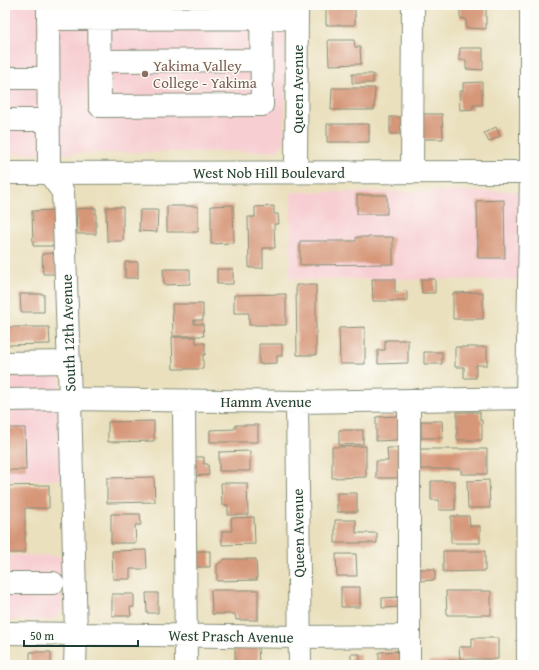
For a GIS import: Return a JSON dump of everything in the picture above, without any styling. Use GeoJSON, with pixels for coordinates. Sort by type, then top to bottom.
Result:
{"type":"FeatureCollection","features":[{"type":"Feature","properties":{"kind":"street"},"geometry":{"type":"LineString","coordinates":[[412,172],[413,5]]}},
{"type":"Feature","properties":{"kind":"street"},"geometry":{"type":"LineString","coordinates":[[528,665],[527,398],[532,172],[531,5]]}},
{"type":"Feature","properties":{"kind":"street"},"geometry":{"type":"LineString","coordinates":[[99,12],[100,106],[108,106],[262,105],[261,11]]}},
{"type":"Feature","properties":{"kind":"street"},"geometry":{"type":"LineString","coordinates":[[49,172],[48,12],[297,11]]}},
{"type":"Feature","properties":{"kind":"street","name":"Queen Avenue"},"geometry":{"type":"LineString","coordinates":[[296,172],[297,11]]}},
{"type":"Feature","properties":{"kind":"street"},"geometry":{"type":"LineString","coordinates":[[100,61],[262,60]]}},
{"type":"Feature","properties":{"kind":"street"},"geometry":{"type":"LineString","coordinates":[[5,78],[48,78]]}},
{"type":"Feature","properties":{"kind":"street"},"geometry":{"type":"LineString","coordinates":[[5,120],[49,120]]}},
{"type":"Feature","properties":{"kind":"street","name":"South 12th Avenue"},"geometry":{"type":"LineString","coordinates":[[49,172],[63,192],[76,634],[75,665]]}},
{"type":"Feature","properties":{"kind":"street","name":"West Nob Hill Boulevard"},"geometry":{"type":"LineString","coordinates":[[5,173],[532,172]]}},
{"type":"Feature","properties":{"kind":"street"},"geometry":{"type":"LineString","coordinates":[[5,363],[69,362]]}},
{"type":"Feature","properties":{"kind":"street","name":"Hamm Avenue"},"geometry":{"type":"LineString","coordinates":[[5,400],[70,399],[297,402],[527,398]]}},
{"type":"Feature","properties":{"kind":"street"},"geometry":{"type":"LineString","coordinates":[[409,400],[409,665]]}},
{"type":"Feature","properties":{"kind":"street"},"geometry":{"type":"LineString","coordinates":[[184,401],[186,665]]}},
{"type":"Feature","properties":{"kind":"street","name":"Queen Avenue"},"geometry":{"type":"LineString","coordinates":[[297,402],[300,665]]}},
{"type":"Feature","properties":{"kind":"street"},"geometry":{"type":"LineString","coordinates":[[5,583],[54,583]]}},
{"type":"Feature","properties":{"kind":"street","name":"West Prasch Avenue"},"geometry":{"type":"LineString","coordinates":[[5,633],[299,637],[409,636]]}},
{"type":"Feature","properties":{"kind":"shaded area","name":"Yakima Valley College - Yakima"},"geometry":{"type":"Polygon","coordinates":[[[5,5],[285,5],[285,143],[276,151],[5,154],[5,5]]]}},
{"type":"Feature","properties":{"kind":"shaded area"},"geometry":{"type":"Polygon","coordinates":[[[534,191],[519,280],[290,279],[291,192],[534,191]]]}},
{"type":"Feature","properties":{"kind":"shaded area"},"geometry":{"type":"Polygon","coordinates":[[[60,355],[61,480],[5,480],[5,356],[60,355]]]}},
{"type":"Feature","properties":{"kind":"shaded area"},"geometry":{"type":"Polygon","coordinates":[[[5,555],[62,556],[63,610],[51,620],[5,620],[5,555]]]}},
{"type":"Feature","properties":{"kind":"building"},"geometry":{"type":"Polygon","coordinates":[[[326,5],[355,5],[355,25],[326,25],[326,5]]]}},
{"type":"Feature","properties":{"kind":"building"},"geometry":{"type":"Polygon","coordinates":[[[460,7],[486,7],[486,29],[466,28],[466,19],[460,18],[460,7]]]}},
{"type":"Feature","properties":{"kind":"building"},"geometry":{"type":"Polygon","coordinates":[[[328,40],[354,40],[355,47],[360,47],[361,64],[329,65],[328,40]]]}},
{"type":"Feature","properties":{"kind":"building"},"geometry":{"type":"Polygon","coordinates":[[[460,48],[483,48],[483,70],[466,69],[466,60],[459,60],[460,48]]]}},
{"type":"Feature","properties":{"kind":"building"},"geometry":{"type":"Polygon","coordinates":[[[352,74],[373,74],[373,83],[352,83],[352,74]]]}},
{"type":"Feature","properties":{"kind":"building"},"geometry":{"type":"Polygon","coordinates":[[[482,82],[482,105],[473,105],[473,109],[460,110],[459,91],[463,91],[463,83],[482,82]]]}},
{"type":"Feature","properties":{"kind":"building"},"geometry":{"type":"Polygon","coordinates":[[[332,88],[375,88],[374,110],[331,110],[332,88]]]}},
{"type":"Feature","properties":{"kind":"building"},"geometry":{"type":"Polygon","coordinates":[[[415,114],[442,114],[443,139],[415,139],[415,114]]]}},
{"type":"Feature","properties":{"kind":"building"},"geometry":{"type":"Polygon","coordinates":[[[390,117],[405,117],[405,134],[390,134],[390,117]]]}},
{"type":"Feature","properties":{"kind":"building"},"geometry":{"type":"Polygon","coordinates":[[[327,124],[369,124],[369,142],[327,142],[327,124]]]}},
{"type":"Feature","properties":{"kind":"building"},"geometry":{"type":"Polygon","coordinates":[[[496,127],[500,136],[489,142],[484,133],[496,127]]]}},
{"type":"Feature","properties":{"kind":"building"},"geometry":{"type":"Polygon","coordinates":[[[357,195],[387,195],[387,214],[357,214],[357,195]]]}},
{"type":"Feature","properties":{"kind":"building"},"geometry":{"type":"Polygon","coordinates":[[[504,200],[505,258],[478,258],[477,201],[504,200]]]}},
{"type":"Feature","properties":{"kind":"building"},"geometry":{"type":"Polygon","coordinates":[[[233,205],[234,243],[211,244],[211,206],[233,205]]]}},
{"type":"Feature","properties":{"kind":"building"},"geometry":{"type":"Polygon","coordinates":[[[167,206],[198,206],[198,232],[167,232],[167,206]]]}},
{"type":"Feature","properties":{"kind":"building"},"geometry":{"type":"Polygon","coordinates":[[[274,206],[274,214],[278,214],[279,224],[274,224],[275,248],[263,248],[263,268],[249,268],[248,217],[255,217],[255,207],[274,206]]]}},
{"type":"Feature","properties":{"kind":"building"},"geometry":{"type":"Polygon","coordinates":[[[106,207],[123,207],[123,241],[107,241],[106,207]]]}},
{"type":"Feature","properties":{"kind":"building"},"geometry":{"type":"Polygon","coordinates":[[[96,208],[96,234],[77,234],[76,209],[96,208]]]}},
{"type":"Feature","properties":{"kind":"building"},"geometry":{"type":"Polygon","coordinates":[[[59,210],[60,246],[33,246],[32,211],[59,210]]]}},
{"type":"Feature","properties":{"kind":"building"},"geometry":{"type":"Polygon","coordinates":[[[140,210],[158,210],[157,232],[139,231],[140,210]]]}},
{"type":"Feature","properties":{"kind":"building"},"geometry":{"type":"Polygon","coordinates":[[[356,237],[393,237],[393,264],[300,265],[300,241],[356,241],[356,237]]]}},
{"type":"Feature","properties":{"kind":"building"},"geometry":{"type":"Polygon","coordinates":[[[59,253],[59,274],[43,274],[42,254],[59,253]]]}},
{"type":"Feature","properties":{"kind":"building"},"geometry":{"type":"Polygon","coordinates":[[[125,262],[138,262],[138,278],[125,278],[125,262]]]}},
{"type":"Feature","properties":{"kind":"building"},"geometry":{"type":"Polygon","coordinates":[[[163,269],[190,269],[190,284],[164,285],[163,269]]]}},
{"type":"Feature","properties":{"kind":"building"},"geometry":{"type":"Polygon","coordinates":[[[217,269],[233,269],[233,284],[217,284],[217,269]]]}},
{"type":"Feature","properties":{"kind":"building"},"geometry":{"type":"Polygon","coordinates":[[[372,279],[395,279],[395,292],[407,291],[407,301],[373,301],[372,279]]]}},
{"type":"Feature","properties":{"kind":"building"},"geometry":{"type":"Polygon","coordinates":[[[421,279],[435,279],[435,293],[422,293],[421,279]]]}},
{"type":"Feature","properties":{"kind":"building"},"geometry":{"type":"Polygon","coordinates":[[[296,285],[316,285],[316,355],[297,355],[296,285]]]}},
{"type":"Feature","properties":{"kind":"building"},"geometry":{"type":"Polygon","coordinates":[[[483,292],[483,319],[453,319],[453,293],[483,292]]]}},
{"type":"Feature","properties":{"kind":"building"},"geometry":{"type":"Polygon","coordinates":[[[20,294],[44,294],[44,312],[21,312],[20,294]]]}},
{"type":"Feature","properties":{"kind":"building"},"geometry":{"type":"Polygon","coordinates":[[[286,294],[286,325],[249,325],[249,313],[234,313],[234,295],[286,294]]]}},
{"type":"Feature","properties":{"kind":"building"},"geometry":{"type":"Polygon","coordinates":[[[172,304],[203,304],[203,320],[194,320],[194,324],[203,324],[204,336],[173,336],[172,304]]]}},
{"type":"Feature","properties":{"kind":"building"},"geometry":{"type":"Polygon","coordinates":[[[5,327],[49,327],[50,344],[5,345],[5,327]]]}},
{"type":"Feature","properties":{"kind":"building"},"geometry":{"type":"Polygon","coordinates":[[[365,327],[365,364],[340,364],[339,328],[365,327]]]}},
{"type":"Feature","properties":{"kind":"building"},"geometry":{"type":"Polygon","coordinates":[[[172,337],[196,337],[196,343],[205,343],[203,369],[173,369],[172,337]]]}},
{"type":"Feature","properties":{"kind":"building"},"geometry":{"type":"Polygon","coordinates":[[[385,340],[408,340],[408,363],[378,364],[378,350],[385,350],[385,340]]]}},
{"type":"Feature","properties":{"kind":"building"},"geometry":{"type":"Polygon","coordinates":[[[259,344],[282,344],[282,356],[277,356],[277,363],[259,364],[259,344]]]}},
{"type":"Feature","properties":{"kind":"building"},"geometry":{"type":"Polygon","coordinates":[[[455,347],[487,347],[487,365],[476,365],[476,378],[464,378],[464,367],[455,367],[455,347]]]}},
{"type":"Feature","properties":{"kind":"building"},"geometry":{"type":"Polygon","coordinates":[[[424,352],[442,352],[442,364],[424,364],[424,352]]]}},
{"type":"Feature","properties":{"kind":"building"},"geometry":{"type":"Polygon","coordinates":[[[457,412],[480,412],[480,420],[482,420],[482,440],[457,440],[457,412]]]}},
{"type":"Feature","properties":{"kind":"building"},"geometry":{"type":"Polygon","coordinates":[[[399,416],[399,440],[376,441],[376,417],[399,416]]]}},
{"type":"Feature","properties":{"kind":"building"},"geometry":{"type":"Polygon","coordinates":[[[154,421],[154,441],[108,442],[108,422],[154,421]]]}},
{"type":"Feature","properties":{"kind":"building"},"geometry":{"type":"Polygon","coordinates":[[[421,421],[442,421],[443,438],[421,438],[421,421]]]}},
{"type":"Feature","properties":{"kind":"building"},"geometry":{"type":"Polygon","coordinates":[[[235,425],[258,425],[258,442],[210,442],[210,430],[235,429],[235,425]]]}},
{"type":"Feature","properties":{"kind":"building"},"geometry":{"type":"Polygon","coordinates":[[[5,428],[25,428],[26,470],[5,470],[5,428]]]}},
{"type":"Feature","properties":{"kind":"building"},"geometry":{"type":"Polygon","coordinates":[[[339,430],[363,430],[363,444],[339,445],[339,430]]]}},
{"type":"Feature","properties":{"kind":"building"},"geometry":{"type":"Polygon","coordinates":[[[366,446],[366,477],[332,478],[332,447],[366,446]]]}},
{"type":"Feature","properties":{"kind":"building"},"geometry":{"type":"Polygon","coordinates":[[[387,448],[400,448],[400,478],[376,478],[376,461],[388,461],[387,448]]]}},
{"type":"Feature","properties":{"kind":"building"},"geometry":{"type":"Polygon","coordinates":[[[419,449],[487,449],[487,474],[461,474],[461,469],[419,469],[419,449]]]}},
{"type":"Feature","properties":{"kind":"building"},"geometry":{"type":"Polygon","coordinates":[[[250,451],[250,471],[219,471],[219,452],[250,451]]]}},
{"type":"Feature","properties":{"kind":"building"},"geometry":{"type":"Polygon","coordinates":[[[193,457],[204,457],[204,464],[208,464],[209,475],[193,476],[193,457]]]}},
{"type":"Feature","properties":{"kind":"building"},"geometry":{"type":"Polygon","coordinates":[[[154,477],[155,502],[107,503],[107,478],[154,477]]]}},
{"type":"Feature","properties":{"kind":"building"},"geometry":{"type":"Polygon","coordinates":[[[489,480],[490,508],[468,508],[467,481],[489,480]]]}},
{"type":"Feature","properties":{"kind":"building"},"geometry":{"type":"Polygon","coordinates":[[[431,481],[455,481],[455,510],[439,510],[439,500],[431,500],[431,481]]]}},
{"type":"Feature","properties":{"kind":"building"},"geometry":{"type":"Polygon","coordinates":[[[221,483],[247,483],[248,515],[228,515],[228,505],[222,505],[221,483]]]}},
{"type":"Feature","properties":{"kind":"building"},"geometry":{"type":"Polygon","coordinates":[[[49,485],[49,508],[25,508],[25,553],[5,553],[5,486],[49,485]]]}},
{"type":"Feature","properties":{"kind":"building"},"geometry":{"type":"Polygon","coordinates":[[[337,493],[357,493],[357,512],[337,512],[337,493]]]}},
{"type":"Feature","properties":{"kind":"building"},"geometry":{"type":"Polygon","coordinates":[[[111,514],[140,514],[141,525],[135,525],[136,543],[111,543],[111,514]]]}},
{"type":"Feature","properties":{"kind":"building"},"geometry":{"type":"Polygon","coordinates":[[[451,516],[469,516],[470,526],[480,526],[480,543],[451,543],[451,516]]]}},
{"type":"Feature","properties":{"kind":"building"},"geometry":{"type":"Polygon","coordinates":[[[254,517],[255,544],[222,545],[222,531],[232,531],[231,518],[254,517]]]}},
{"type":"Feature","properties":{"kind":"building"},"geometry":{"type":"Polygon","coordinates":[[[335,520],[356,520],[356,533],[377,533],[377,543],[335,543],[335,520]]]}},
{"type":"Feature","properties":{"kind":"building"},"geometry":{"type":"Polygon","coordinates":[[[146,550],[147,569],[130,569],[130,579],[113,579],[112,551],[146,550]]]}},
{"type":"Feature","properties":{"kind":"building"},"geometry":{"type":"Polygon","coordinates":[[[190,551],[210,551],[210,567],[190,567],[190,551]]]}},
{"type":"Feature","properties":{"kind":"building"},"geometry":{"type":"Polygon","coordinates":[[[443,551],[485,551],[485,571],[443,572],[443,551]]]}},
{"type":"Feature","properties":{"kind":"building"},"geometry":{"type":"Polygon","coordinates":[[[336,554],[356,554],[357,576],[337,576],[336,554]]]}},
{"type":"Feature","properties":{"kind":"building"},"geometry":{"type":"Polygon","coordinates":[[[225,559],[256,559],[257,580],[217,581],[217,565],[225,559]]]}},
{"type":"Feature","properties":{"kind":"building"},"geometry":{"type":"Polygon","coordinates":[[[418,569],[435,569],[435,580],[419,581],[418,569]]]}},
{"type":"Feature","properties":{"kind":"building"},"geometry":{"type":"Polygon","coordinates":[[[341,587],[360,587],[360,607],[341,607],[341,587]]]}},
{"type":"Feature","properties":{"kind":"building"},"geometry":{"type":"Polygon","coordinates":[[[211,590],[258,590],[258,620],[236,620],[235,614],[212,614],[211,590]]]}},
{"type":"Feature","properties":{"kind":"building"},"geometry":{"type":"Polygon","coordinates":[[[446,591],[491,591],[491,615],[447,615],[446,591]]]}},
{"type":"Feature","properties":{"kind":"building"},"geometry":{"type":"Polygon","coordinates":[[[146,593],[158,593],[158,613],[147,613],[146,593]]]}},
{"type":"Feature","properties":{"kind":"building"},"geometry":{"type":"Polygon","coordinates":[[[112,594],[134,594],[134,607],[130,607],[131,616],[112,616],[112,594]]]}},
{"type":"Feature","properties":{"kind":"building"},"geometry":{"type":"Polygon","coordinates":[[[400,597],[400,607],[382,608],[382,598],[400,597]]]}},
{"type":"Feature","properties":{"kind":"building"},"geometry":{"type":"Polygon","coordinates":[[[472,638],[498,638],[498,659],[460,659],[459,647],[472,647],[472,638]]]}},
{"type":"Feature","properties":{"kind":"building"},"geometry":{"type":"Polygon","coordinates":[[[235,647],[258,647],[259,665],[235,665],[235,647]]]}},
{"type":"Feature","properties":{"kind":"building"},"geometry":{"type":"Polygon","coordinates":[[[403,651],[403,665],[379,665],[379,652],[403,651]]]}},
{"type":"Feature","properties":{"kind":"building"},"geometry":{"type":"Polygon","coordinates":[[[30,652],[51,652],[51,665],[30,665],[30,652]]]}},
{"type":"Feature","properties":{"kind":"building"},"geometry":{"type":"Polygon","coordinates":[[[351,654],[360,654],[360,665],[333,665],[333,663],[351,663],[351,654]]]}},
{"type":"Feature","properties":{"kind":"building"},"geometry":{"type":"Polygon","coordinates":[[[462,660],[462,665],[429,665],[429,661],[462,660]]]}},
{"type":"Feature","properties":{"kind":"building"},"geometry":{"type":"Polygon","coordinates":[[[114,663],[134,663],[134,665],[114,665],[114,663]]]}},
{"type":"Feature","properties":{"kind":"place","name":"Yakima Valley College - Yakima"},"geometry":{"type":"Point","coordinates":[145,74]}}]}
